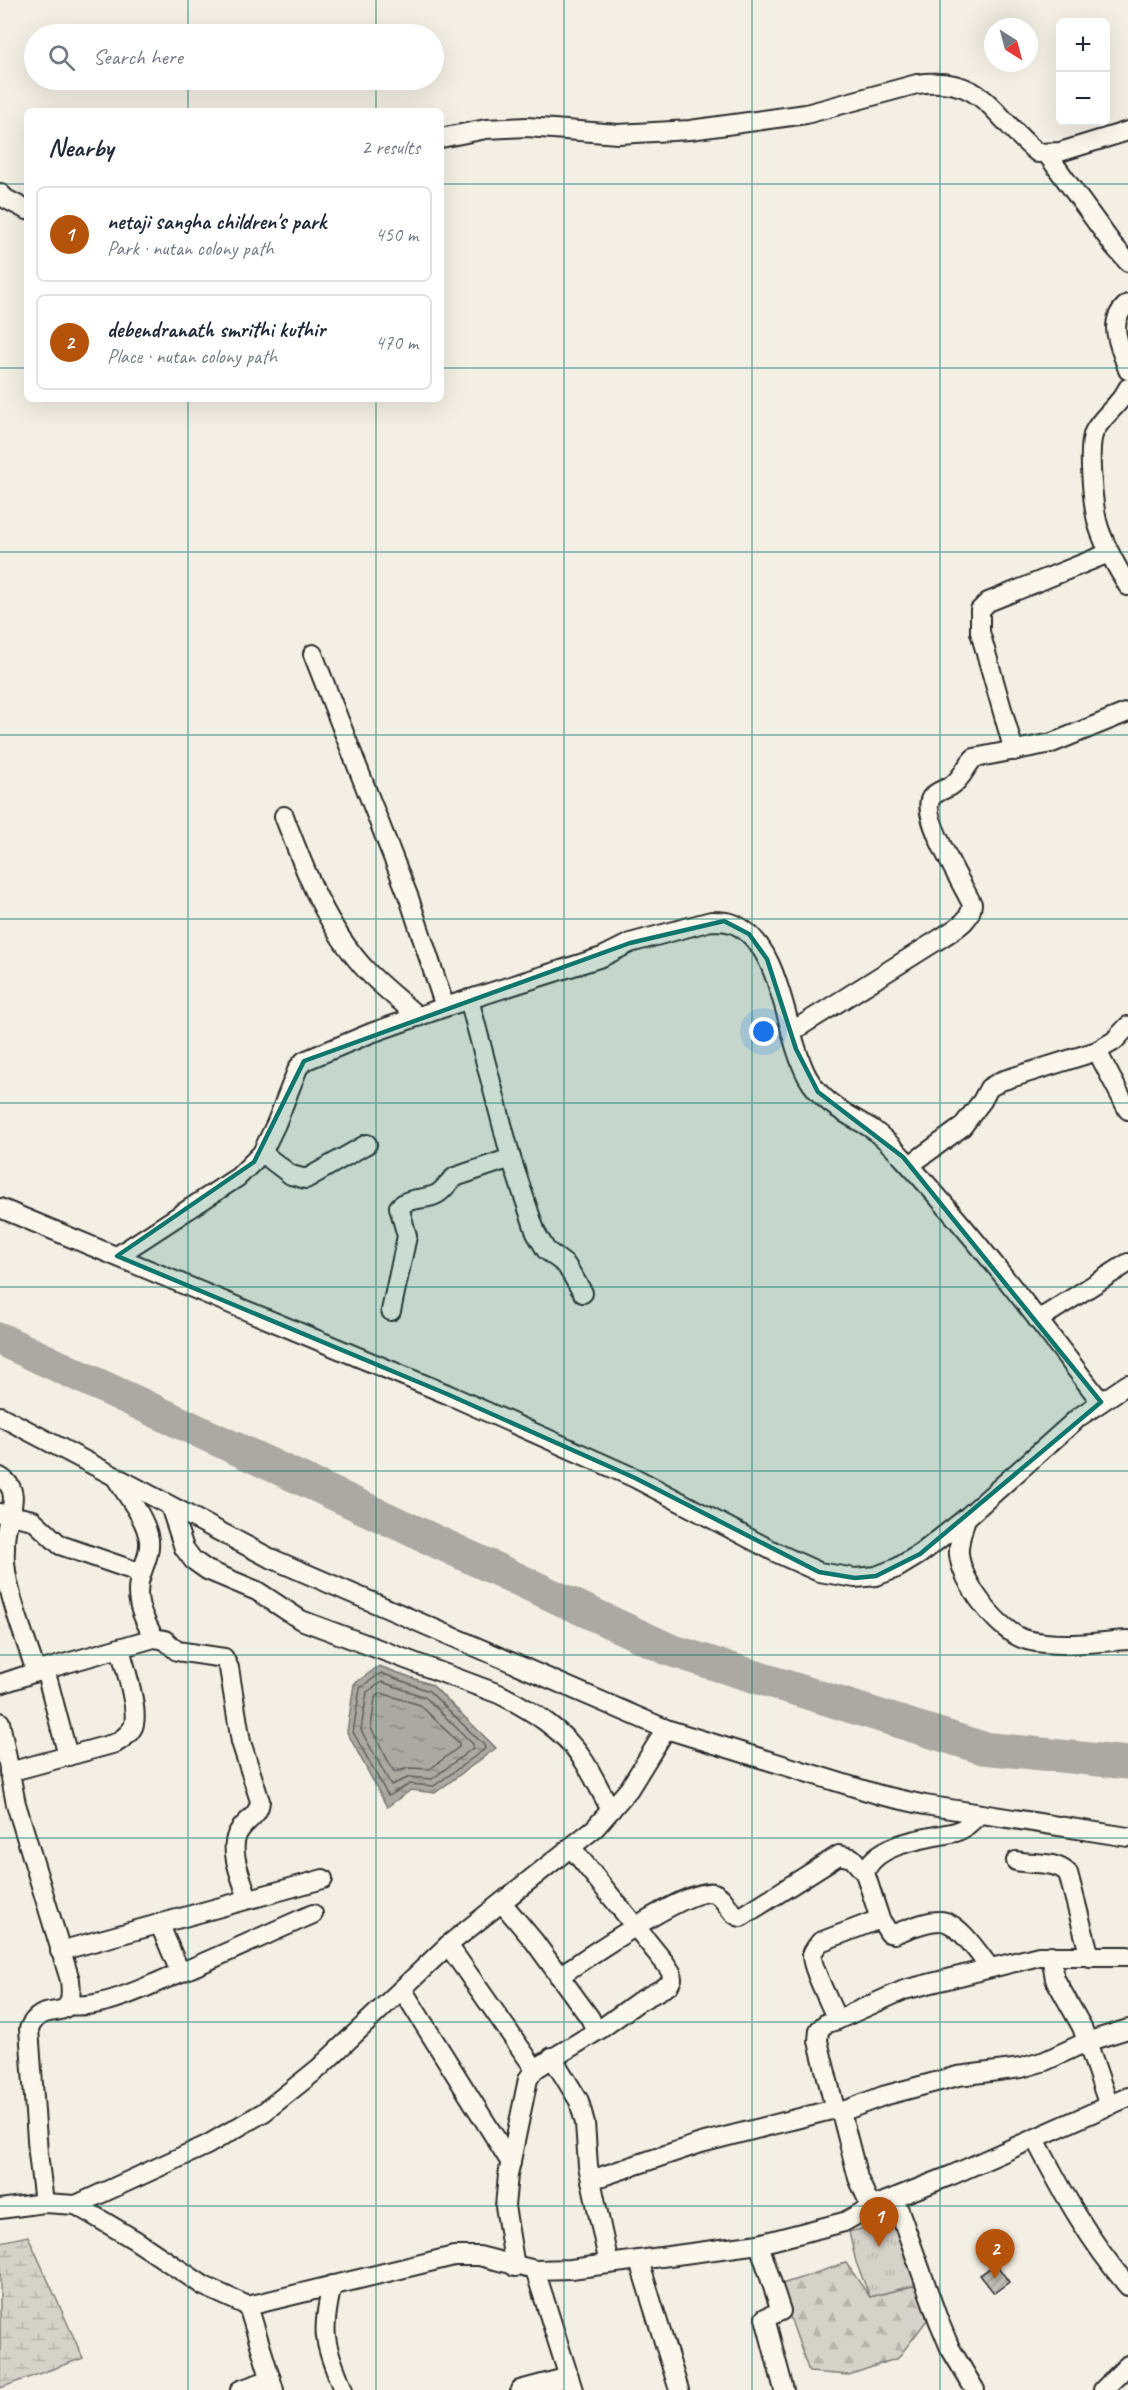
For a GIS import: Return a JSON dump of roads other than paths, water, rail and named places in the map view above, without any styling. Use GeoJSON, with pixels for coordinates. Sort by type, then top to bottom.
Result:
{"type":"FeatureCollection","features":[{"type":"Feature","properties":{"kind":"street"},"geometry":{"type":"LineString","coordinates":[[444,137],[486,129],[527,127],[618,134],[690,130],[806,114],[935,81],[949,82],[981,96],[1038,153],[1047,154],[1128,131]]}},
{"type":"Feature","properties":{"kind":"street"},"geometry":{"type":"LineString","coordinates":[[1047,154],[1106,236],[1128,262]]}},
{"type":"Feature","properties":{"kind":"street"},"geometry":{"type":"LineString","coordinates":[[0,193],[6,199],[24,208]]}},
{"type":"Feature","properties":{"kind":"street"},"geometry":{"type":"LineString","coordinates":[[1128,304],[1116,318],[1114,332],[1128,370]]}},
{"type":"Feature","properties":{"kind":"street"},"geometry":{"type":"LineString","coordinates":[[1128,388],[1123,399],[1095,430],[1091,443],[1091,467],[1098,526],[1128,586]]}},
{"type":"Feature","properties":{"kind":"street"},"geometry":{"type":"LineString","coordinates":[[1014,751],[980,632],[980,610],[988,603],[1109,552]]}},
{"type":"Feature","properties":{"kind":"street"},"geometry":{"type":"LineString","coordinates":[[313,654],[409,898],[446,1007]]}},
{"type":"Feature","properties":{"kind":"street"},"geometry":{"type":"LineString","coordinates":[[791,1032],[941,938],[964,922],[971,913],[972,904],[933,825],[929,808],[930,799],[961,777],[966,766],[974,758],[1052,743],[1128,712]]}},
{"type":"Feature","properties":{"kind":"street"},"geometry":{"type":"LineString","coordinates":[[284,816],[306,876],[349,950],[367,971],[418,1017]]}},
{"type":"Feature","properties":{"kind":"street"},"geometry":{"type":"LineString","coordinates":[[117,1257],[238,1177],[262,1153],[298,1068],[304,1061],[446,1007],[602,957],[630,943],[711,921],[724,921],[734,924],[749,934],[762,951],[781,995],[807,1076],[818,1092],[835,1107],[871,1128],[910,1165],[1038,1320],[1101,1402]]}},
{"type":"Feature","properties":{"kind":"street"},"geometry":{"type":"LineString","coordinates":[[469,999],[511,1158],[542,1244],[566,1265],[583,1293]]}},
{"type":"Feature","properties":{"kind":"street"},"geometry":{"type":"LineString","coordinates":[[910,1165],[962,1127],[977,1109],[989,1088],[1001,1081],[1097,1051],[1114,1041],[1128,1026]]}},
{"type":"Feature","properties":{"kind":"street"},"geometry":{"type":"LineString","coordinates":[[1097,1051],[1128,1110]]}},
{"type":"Feature","properties":{"kind":"street"},"geometry":{"type":"LineString","coordinates":[[262,1153],[291,1175],[306,1179],[367,1144]]}},
{"type":"Feature","properties":{"kind":"street"},"geometry":{"type":"LineString","coordinates":[[391,1311],[407,1236],[399,1207],[405,1200],[438,1194],[448,1182],[455,1178],[511,1158]]}},
{"type":"Feature","properties":{"kind":"street"},"geometry":{"type":"LineString","coordinates":[[0,1208],[468,1403],[635,1478],[777,1553],[819,1572],[855,1578],[876,1576],[897,1568],[920,1554],[966,1518],[1079,1417],[1128,1384]]}},
{"type":"Feature","properties":{"kind":"street"},"geometry":{"type":"LineString","coordinates":[[1038,1320],[1128,1263]]}},
{"type":"Feature","properties":{"kind":"street"},"geometry":{"type":"LineString","coordinates":[[0,1416],[268,1557],[666,1729],[880,1795],[980,1814],[1128,1837]]}},
{"type":"Feature","properties":{"kind":"street"},"geometry":{"type":"LineString","coordinates":[[0,1477],[11,1488],[14,1498],[5,1514],[7,1527],[4,1554],[12,1592],[41,1671],[68,1756]]}},
{"type":"Feature","properties":{"kind":"street"},"geometry":{"type":"LineString","coordinates":[[115,1477],[143,1523],[148,1538],[149,1553],[137,1587],[138,1602],[154,1638]]}},
{"type":"Feature","properties":{"kind":"street"},"geometry":{"type":"LineString","coordinates":[[170,1506],[184,1548],[193,1560],[207,1570],[257,1591],[301,1620],[499,1694],[530,1709],[568,1741],[583,1759],[611,1810]]}},
{"type":"Feature","properties":{"kind":"street"},"geometry":{"type":"LineString","coordinates":[[5,1514],[33,1520],[60,1545],[141,1574]]}},
{"type":"Feature","properties":{"kind":"street"},"geometry":{"type":"LineString","coordinates":[[966,1518],[958,1554],[966,1579],[990,1614],[1009,1631],[1024,1640],[1044,1643],[1128,1640]]}},
{"type":"Feature","properties":{"kind":"street"},"geometry":{"type":"LineString","coordinates":[[0,1684],[154,1638],[165,1640],[177,1651],[220,1656],[227,1662],[241,1742],[260,1801],[256,1814],[237,1834],[235,1845],[248,1899]]}},
{"type":"Feature","properties":{"kind":"street"},"geometry":{"type":"LineString","coordinates":[[9,1772],[116,1743],[128,1735],[134,1725],[135,1712],[120,1648]]}},
{"type":"Feature","properties":{"kind":"street"},"geometry":{"type":"LineString","coordinates":[[0,1722],[9,1772],[27,1846],[70,1980],[72,1998],[69,2005]]}},
{"type":"Feature","properties":{"kind":"street"},"geometry":{"type":"LineString","coordinates":[[76,2205],[207,2145],[264,2112],[319,2068],[448,1945],[503,1904],[595,1828],[629,1789],[666,1729]]}},
{"type":"Feature","properties":{"kind":"street"},"geometry":{"type":"LineString","coordinates":[[980,1814],[956,1832],[900,1844],[874,1860],[867,1866],[866,1873],[880,1919],[889,1933],[894,1934],[930,1922],[949,1922],[959,1930],[990,1968]]}},
{"type":"Feature","properties":{"kind":"street"},"geometry":{"type":"LineString","coordinates":[[515,2266],[506,2206],[511,2163],[528,2079],[535,2069],[552,2057],[669,1985],[672,1979],[671,1972],[665,1963],[571,1847]]}},
{"type":"Feature","properties":{"kind":"street"},"geometry":{"type":"LineString","coordinates":[[559,1976],[634,1927],[689,1897],[713,1893],[721,1897],[732,1912],[741,1917],[839,1855],[852,1858],[866,1873]]}},
{"type":"Feature","properties":{"kind":"street"},"geometry":{"type":"LineString","coordinates":[[1016,1861],[1030,1864],[1053,1864],[1062,1867],[1068,1873],[1090,1957]]}},
{"type":"Feature","properties":{"kind":"street"},"geometry":{"type":"LineString","coordinates":[[60,1951],[322,1879]]}},
{"type":"Feature","properties":{"kind":"street"},"geometry":{"type":"LineString","coordinates":[[503,1904],[534,1941],[590,2018],[596,2031]]}},
{"type":"Feature","properties":{"kind":"street"},"geometry":{"type":"LineString","coordinates":[[44,2203],[29,2029],[33,2020],[40,2014],[69,2005],[90,2004],[117,1997],[313,1914]]}},
{"type":"Feature","properties":{"kind":"street"},"geometry":{"type":"LineString","coordinates":[[837,2020],[812,1956],[815,1948],[820,1942],[880,1919]]}},
{"type":"Feature","properties":{"kind":"street"},"geometry":{"type":"LineString","coordinates":[[159,1923],[180,1972]]}},
{"type":"Feature","properties":{"kind":"street"},"geometry":{"type":"LineString","coordinates":[[448,1945],[535,2069]]}},
{"type":"Feature","properties":{"kind":"street"},"geometry":{"type":"LineString","coordinates":[[1051,1955],[1055,1979],[1082,2027],[1109,2106]]}},
{"type":"Feature","properties":{"kind":"street"},"geometry":{"type":"LineString","coordinates":[[871,2207],[858,2178],[818,2036],[825,2024],[904,1990],[990,1968],[1051,1955],[1128,1956]]}},
{"type":"Feature","properties":{"kind":"street"},"geometry":{"type":"LineString","coordinates":[[402,1989],[511,2163]]}},
{"type":"Feature","properties":{"kind":"street"},"geometry":{"type":"LineString","coordinates":[[591,2180],[701,2143],[838,2110],[958,2076],[1021,2068],[1045,2061],[1086,2042],[1128,2029]]}},
{"type":"Feature","properties":{"kind":"street"},"geometry":{"type":"LineString","coordinates":[[552,2057],[579,2101],[585,2123],[585,2143],[591,2180],[609,2264]]}},
{"type":"Feature","properties":{"kind":"street"},"geometry":{"type":"LineString","coordinates":[[0,2209],[44,2203],[76,2205],[135,2240],[204,2286],[248,2306],[454,2256],[478,2256],[535,2270],[571,2269],[759,2244],[844,2222],[871,2207],[896,2204],[1128,2097]]}},
{"type":"Feature","properties":{"kind":"street"},"geometry":{"type":"LineString","coordinates":[[1035,2139],[1091,2240],[1128,2286]]}},
{"type":"Feature","properties":{"kind":"street"},"geometry":{"type":"LineString","coordinates":[[896,2204],[946,2338],[975,2390]]}},
{"type":"Feature","properties":{"kind":"street"},"geometry":{"type":"LineString","coordinates":[[759,2244],[781,2311],[765,2318],[784,2390]]}},
{"type":"Feature","properties":{"kind":"street"},"geometry":{"type":"LineString","coordinates":[[639,2261],[679,2390]]}},
{"type":"Feature","properties":{"kind":"street"},"geometry":{"type":"LineString","coordinates":[[520,2390],[571,2384],[535,2270]]}},
{"type":"Feature","properties":{"kind":"street"},"geometry":{"type":"LineString","coordinates":[[332,2285],[325,2315],[324,2334],[328,2354],[343,2390]]}},
{"type":"Feature","properties":{"kind":"street"},"geometry":{"type":"LineString","coordinates":[[240,2390],[272,2385],[248,2306]]}},
{"type":"Feature","properties":{"kind":"street"},"geometry":{"type":"LineString","coordinates":[[1103,2390],[1128,2365]]}},
{"type":"Feature","properties":{"kind":"water"},"geometry":{"type":"Polygon","coordinates":[[[379,1666],[432,1685],[496,1748],[435,1793],[411,1790],[387,1807],[347,1732],[354,1684],[379,1666]]]}},
{"type":"Feature","properties":{"kind":"waterway"},"geometry":{"type":"LineString","coordinates":[[0,1339],[670,1650],[983,1748],[1128,1763]]}},
{"type":"Feature","properties":{"kind":"place","name":"netaji sangha children's park"},"geometry":{"type":"Point","coordinates":[879,2247]}},
{"type":"Feature","properties":{"kind":"place","name":"debendranath smrithi kuthir"},"geometry":{"type":"Point","coordinates":[995,2279]}}]}
